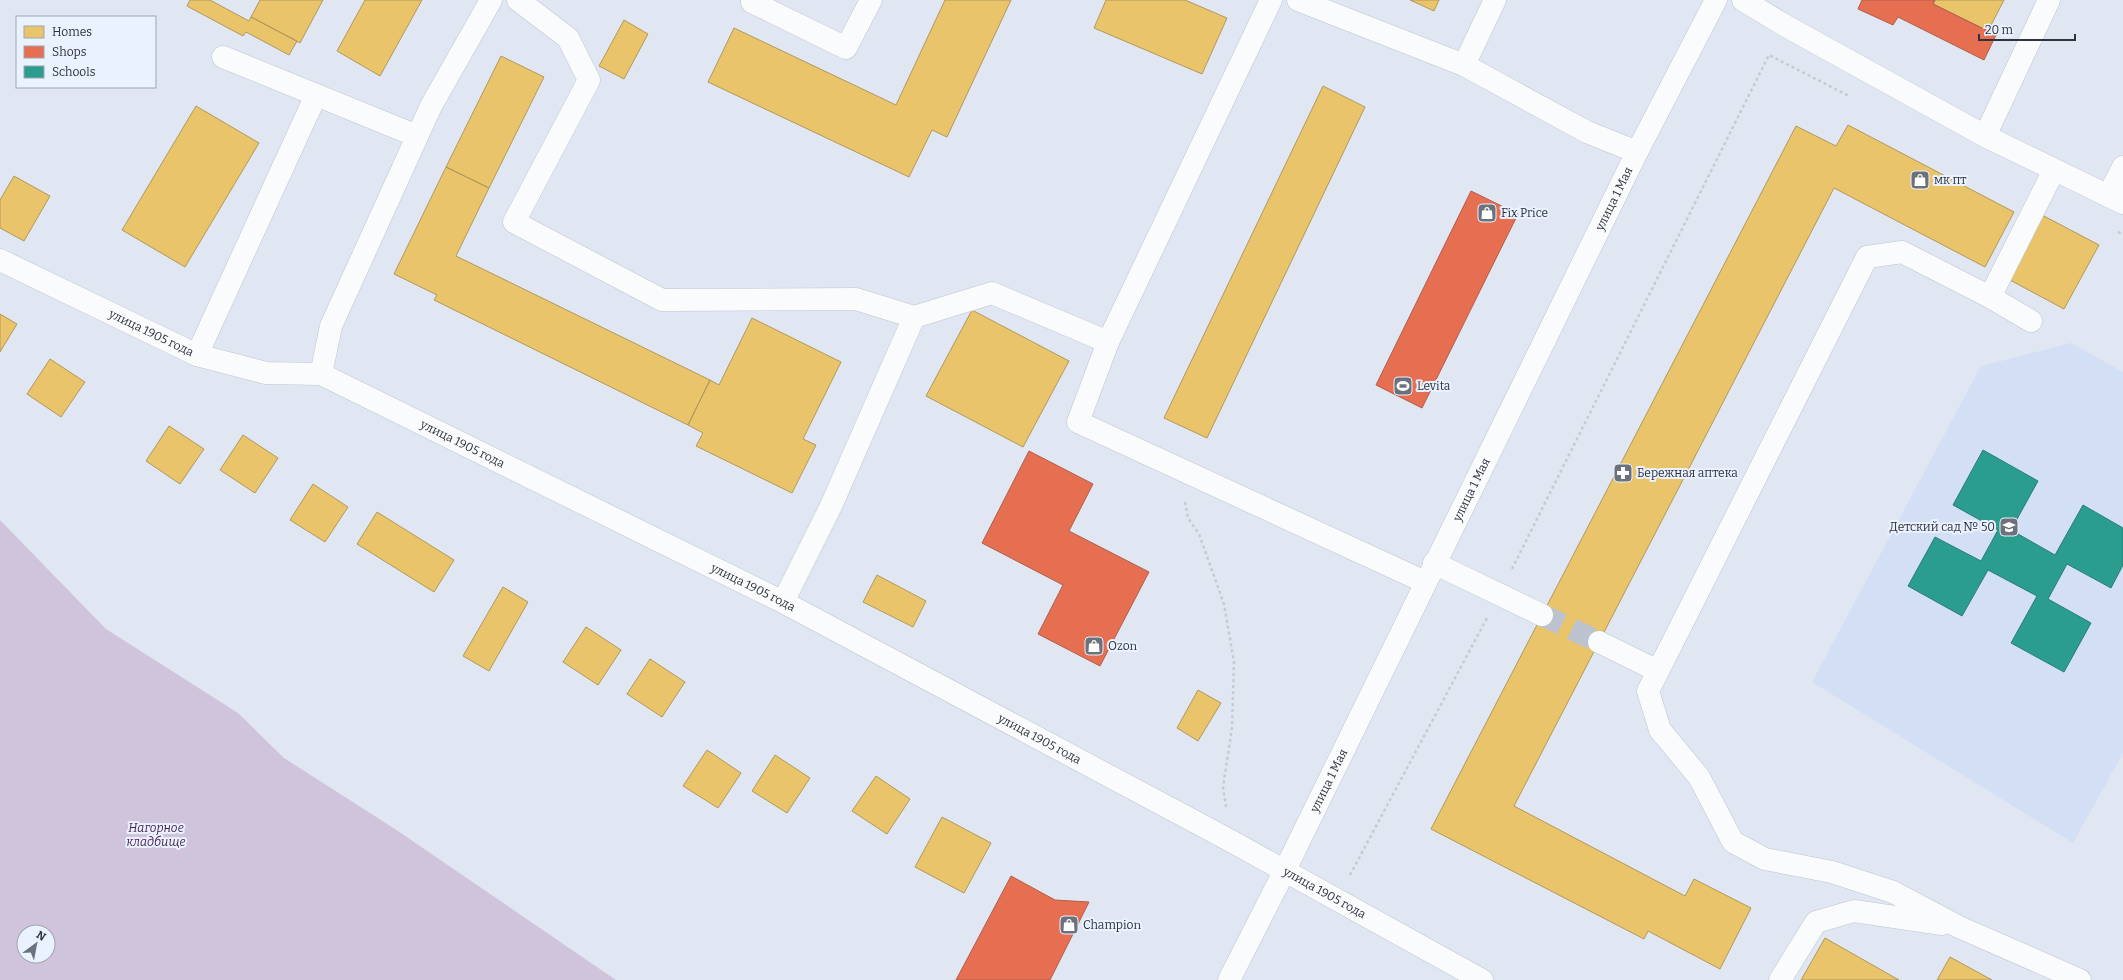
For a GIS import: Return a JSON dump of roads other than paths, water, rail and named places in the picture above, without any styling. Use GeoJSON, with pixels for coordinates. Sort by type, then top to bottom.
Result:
{"type":"FeatureCollection","features":[{"type":"Feature","properties":{"kind":"street"},"geometry":{"type":"LineString","coordinates":[[321,374],[330,326],[431,106],[491,0]]}},
{"type":"Feature","properties":{"kind":"street"},"geometry":{"type":"LineString","coordinates":[[518,0],[568,38],[589,80],[514,222],[662,300],[856,299],[914,317],[992,293],[1108,342]]}},
{"type":"Feature","properties":{"kind":"street"},"geometry":{"type":"LineString","coordinates":[[752,2],[846,48],[871,0]]}},
{"type":"Feature","properties":{"kind":"street"},"geometry":{"type":"LineString","coordinates":[[1271,0],[1108,342],[1078,422],[1178,468],[1430,572],[1499,594],[1542,615]]}},
{"type":"Feature","properties":{"kind":"street"},"geometry":{"type":"LineString","coordinates":[[1298,0],[1464,65],[1587,132],[1637,152]]}},
{"type":"Feature","properties":{"kind":"street"},"geometry":{"type":"LineString","coordinates":[[1464,65],[1495,0]]}},
{"type":"Feature","properties":{"kind":"street","name":"улица 1 Мая"},"geometry":{"type":"LineString","coordinates":[[1229,980],[1285,870],[1637,152],[1716,0]]}},
{"type":"Feature","properties":{"kind":"street"},"geometry":{"type":"LineString","coordinates":[[1743,0],[1784,25],[1985,136],[2115,200],[2123,167]]}},
{"type":"Feature","properties":{"kind":"street"},"geometry":{"type":"LineString","coordinates":[[1985,136],[2049,0]]}},
{"type":"Feature","properties":{"kind":"street"},"geometry":{"type":"LineString","coordinates":[[222,57],[417,136]]}},
{"type":"Feature","properties":{"kind":"street"},"geometry":{"type":"LineString","coordinates":[[197,355],[316,95]]}},
{"type":"Feature","properties":{"kind":"street"},"geometry":{"type":"LineString","coordinates":[[1990,297],[2054,170]]}},
{"type":"Feature","properties":{"kind":"street"},"geometry":{"type":"LineString","coordinates":[[2031,321],[1990,297],[1902,252],[1867,257],[1648,691],[1660,730],[1700,777],[1733,842],[1765,859],[1832,872],[1892,892],[1959,926],[2080,980]]}},
{"type":"Feature","properties":{"kind":"street","name":"улица 1905 года"},"geometry":{"type":"LineString","coordinates":[[0,260],[197,355],[266,373],[321,374],[783,602],[1285,870],[1482,980]]}},
{"type":"Feature","properties":{"kind":"street"},"geometry":{"type":"LineString","coordinates":[[783,602],[831,506],[914,317]]}},
{"type":"Feature","properties":{"kind":"street"},"geometry":{"type":"LineString","coordinates":[[1599,642],[1658,671]]}},
{"type":"Feature","properties":{"kind":"street"},"geometry":{"type":"LineString","coordinates":[[1780,980],[1816,922],[1854,911],[1959,926]]}},
{"type":"Feature","properties":{"kind":"tunnel"},"geometry":{"type":"LineString","coordinates":[[1542,615],[1599,642]]}},
{"type":"Feature","properties":{"kind":"place","name":"мк пт"},"geometry":{"type":"Point","coordinates":[1920,180]}},
{"type":"Feature","properties":{"kind":"place","name":"Fix Price"},"geometry":{"type":"Point","coordinates":[1487,213]}},
{"type":"Feature","properties":{"kind":"place","name":"Levita"},"geometry":{"type":"Point","coordinates":[1403,386]}},
{"type":"Feature","properties":{"kind":"place","name":"Бережная аптека"},"geometry":{"type":"Point","coordinates":[1623,473]}},
{"type":"Feature","properties":{"kind":"place","name":"Детский сад № 50"},"geometry":{"type":"Point","coordinates":[2009,527]}},
{"type":"Feature","properties":{"kind":"place","name":"Ozon"},"geometry":{"type":"Point","coordinates":[1094,646]}},
{"type":"Feature","properties":{"kind":"place","name":"Champion"},"geometry":{"type":"Point","coordinates":[1069,925]}},
{"type":"Feature","properties":{"kind":"park label","name":"Нагорное кладбище"},"geometry":{"type":"Point","coordinates":[156,835]}}]}
